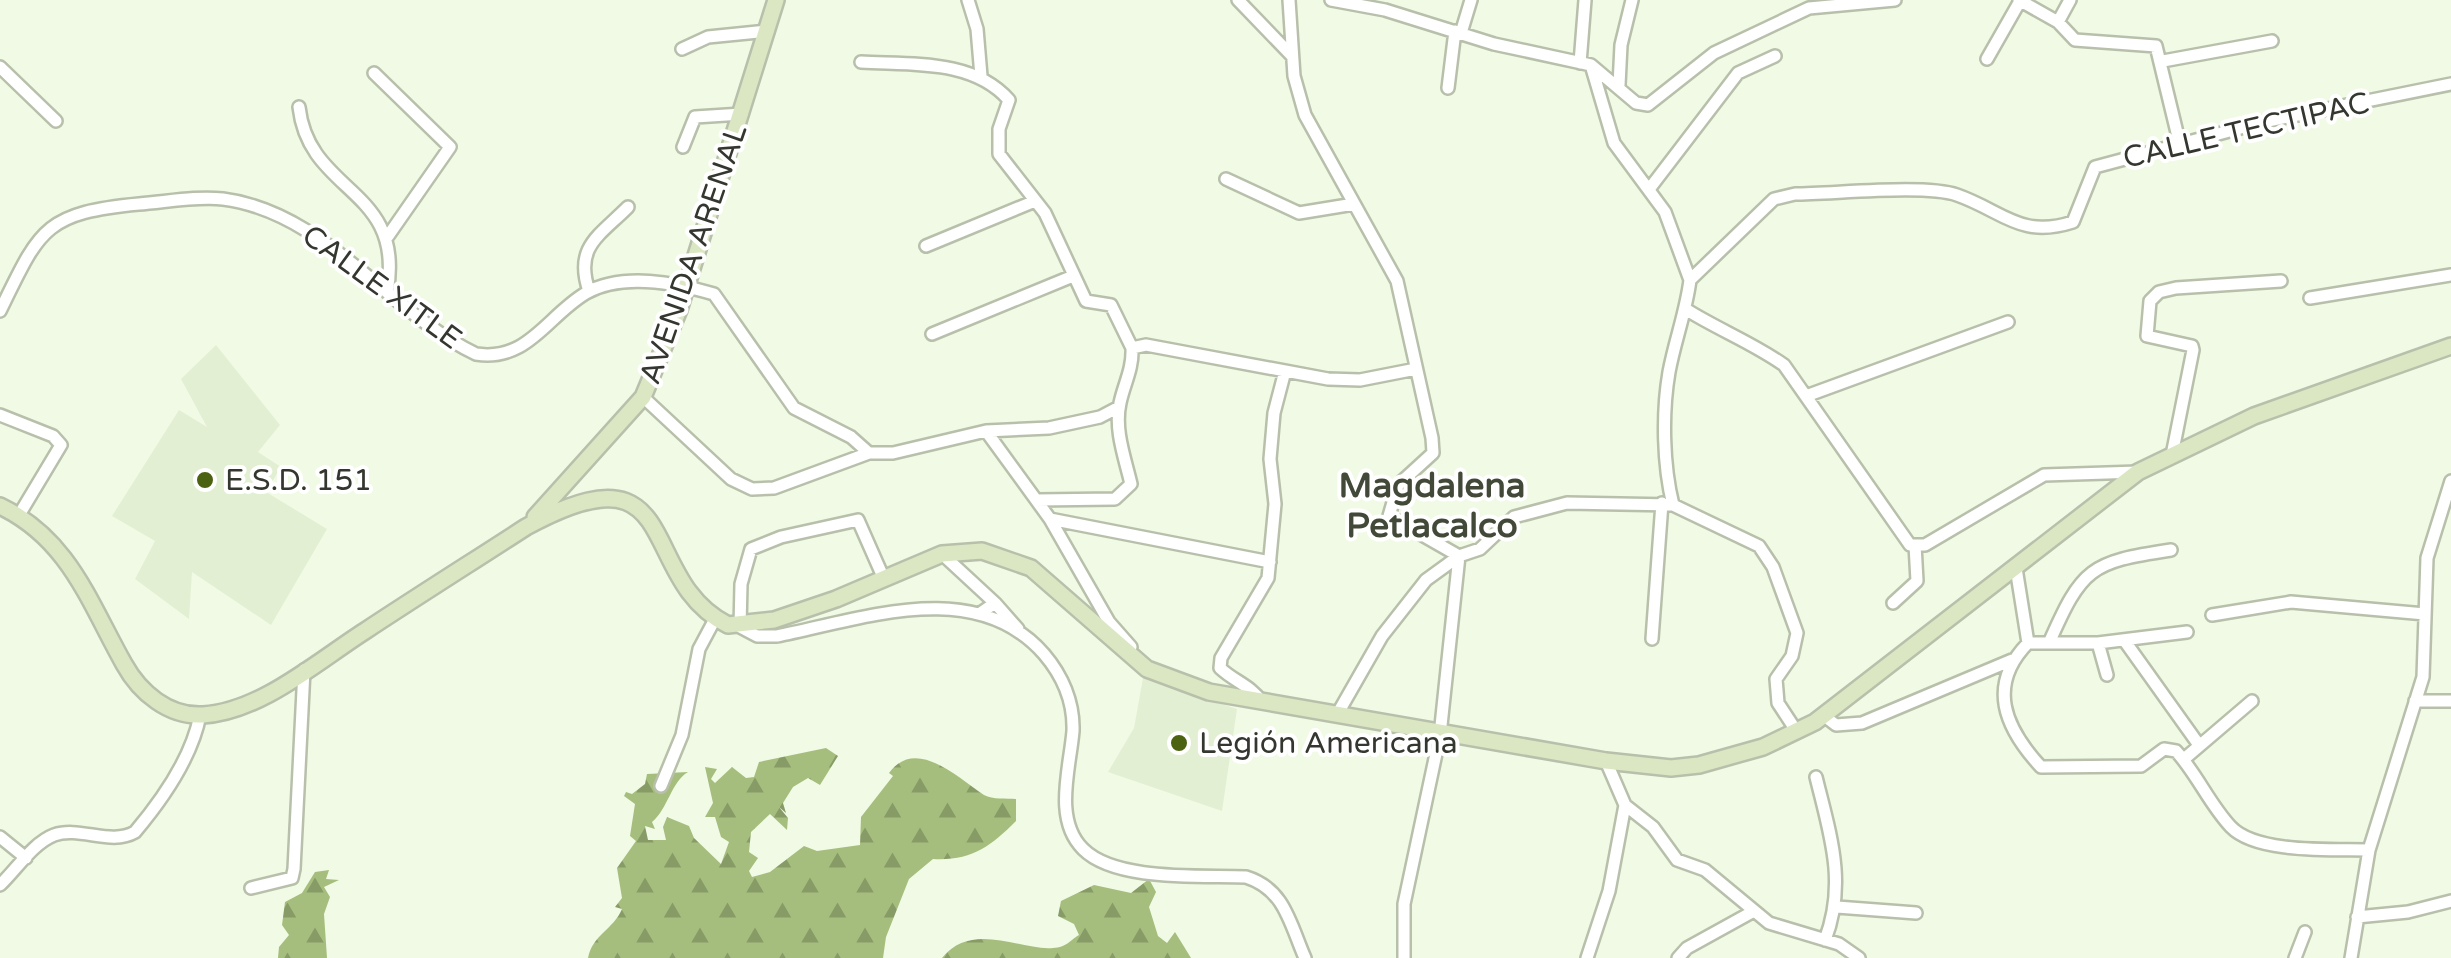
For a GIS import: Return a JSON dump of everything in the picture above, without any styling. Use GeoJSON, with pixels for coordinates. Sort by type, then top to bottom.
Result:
{"type":"FeatureCollection","features":[{"type":"Feature","properties":{"kind":"main road","name":"AVENIDA ARENAL"},"geometry":{"type":"LineString","coordinates":[[526,528],[643,397],[686,286],[776,0]]}},
{"type":"Feature","properties":{"kind":"main road"},"geometry":{"type":"LineString","coordinates":[[0,506],[18,514],[48,537],[71,564],[126,668],[147,694],[172,711],[200,716],[225,712],[304,670],[526,528],[586,500],[626,502],[659,530],[690,594],[716,619],[740,627],[805,610],[942,554],[982,550],[1031,568],[1134,658],[1164,677],[1265,705],[1338,713],[1440,735],[1657,767],[1699,765],[1763,747],[1823,716],[2138,472],[2254,416],[2451,346]]}},
{"type":"Feature","properties":{"kind":"street"},"geometry":{"type":"LineString","coordinates":[[968,0],[978,29],[981,76]]}},
{"type":"Feature","properties":{"kind":"street"},"geometry":{"type":"LineString","coordinates":[[1238,0],[1292,56]]}},
{"type":"Feature","properties":{"kind":"street"},"geometry":{"type":"LineString","coordinates":[[1288,0],[1292,56],[1305,114],[1397,281],[1433,453],[1398,484],[1389,516],[1459,556]]}},
{"type":"Feature","properties":{"kind":"street"},"geometry":{"type":"LineString","coordinates":[[1331,0],[1385,10],[1586,64],[1636,103],[1648,104],[1714,53],[1809,8],[1895,0]]}},
{"type":"Feature","properties":{"kind":"street"},"geometry":{"type":"LineString","coordinates":[[1448,88],[1458,32],[1472,0]]}},
{"type":"Feature","properties":{"kind":"street"},"geometry":{"type":"LineString","coordinates":[[1585,0],[1586,64],[1614,143],[1665,212],[1690,280],[1687,310],[1669,374],[1668,504],[1652,639]]}},
{"type":"Feature","properties":{"kind":"street"},"geometry":{"type":"LineString","coordinates":[[1619,86],[1621,45],[1632,0]]}},
{"type":"Feature","properties":{"kind":"street"},"geometry":{"type":"LineString","coordinates":[[1987,58],[2019,0],[2058,22],[2075,40],[2156,46],[2180,145]]}},
{"type":"Feature","properties":{"kind":"street"},"geometry":{"type":"LineString","coordinates":[[2058,22],[2070,0]]}},
{"type":"Feature","properties":{"kind":"street"},"geometry":{"type":"LineString","coordinates":[[682,49],[708,37],[768,31]]}},
{"type":"Feature","properties":{"kind":"street"},"geometry":{"type":"LineString","coordinates":[[2162,62],[2272,42]]}},
{"type":"Feature","properties":{"kind":"street"},"geometry":{"type":"LineString","coordinates":[[1650,188],[1738,73],[1775,56]]}},
{"type":"Feature","properties":{"kind":"street"},"geometry":{"type":"LineString","coordinates":[[861,62],[950,68],[981,76],[1010,100],[996,145],[1003,162],[1035,200],[1064,249],[1086,302],[1111,306],[1132,348],[1132,364],[1119,407],[1119,436],[1131,484],[1115,498],[1036,500]]}},
{"type":"Feature","properties":{"kind":"street"},"geometry":{"type":"LineString","coordinates":[[0,67],[56,121]]}},
{"type":"Feature","properties":{"kind":"street"},"geometry":{"type":"LineString","coordinates":[[374,73],[450,147],[388,236]]}},
{"type":"Feature","properties":{"kind":"street","name":"CALLE TECTIPAC"},"geometry":{"type":"LineString","coordinates":[[1690,280],[1774,199],[1784,195],[1952,193],[2020,226],[2056,228],[2073,222],[2094,167],[2263,122],[2451,84]]}},
{"type":"Feature","properties":{"kind":"street"},"geometry":{"type":"LineString","coordinates":[[298,107],[308,146],[381,221],[393,260],[387,292]]}},
{"type":"Feature","properties":{"kind":"street"},"geometry":{"type":"LineString","coordinates":[[683,147],[695,117],[742,114]]}},
{"type":"Feature","properties":{"kind":"street"},"geometry":{"type":"LineString","coordinates":[[1226,179],[1299,213],[1354,204]]}},
{"type":"Feature","properties":{"kind":"street","name":"CALLE XITLE"},"geometry":{"type":"LineString","coordinates":[[0,311],[28,252],[50,226],[78,212],[103,207],[202,198],[254,206],[290,220],[466,350],[489,356],[525,346],[589,291]]}},
{"type":"Feature","properties":{"kind":"street"},"geometry":{"type":"LineString","coordinates":[[926,246],[1035,200]]}},
{"type":"Feature","properties":{"kind":"street"},"geometry":{"type":"LineString","coordinates":[[628,208],[585,251],[582,264],[589,291],[632,282],[686,286],[714,294],[794,408],[851,437],[869,453]]}},
{"type":"Feature","properties":{"kind":"street"},"geometry":{"type":"LineString","coordinates":[[2310,298],[2451,275]]}},
{"type":"Feature","properties":{"kind":"street"},"geometry":{"type":"LineString","coordinates":[[932,334],[1073,276]]}},
{"type":"Feature","properties":{"kind":"street"},"geometry":{"type":"LineString","coordinates":[[2172,455],[2193,350],[2192,346],[2147,336],[2150,300],[2159,292],[2176,288],[2281,281]]}},
{"type":"Feature","properties":{"kind":"street"},"geometry":{"type":"LineString","coordinates":[[1687,310],[1724,332],[1756,344],[1784,364],[1910,545],[1926,545],[2044,475],[2138,472]]}},
{"type":"Feature","properties":{"kind":"street"},"geometry":{"type":"LineString","coordinates":[[1806,396],[2008,322]]}},
{"type":"Feature","properties":{"kind":"street"},"geometry":{"type":"LineString","coordinates":[[1132,348],[1146,345],[1285,372],[1360,380],[1416,369]]}},
{"type":"Feature","properties":{"kind":"street"},"geometry":{"type":"LineString","coordinates":[[1265,705],[1250,686],[1233,680],[1220,668],[1221,658],[1261,593],[1270,562],[1274,413],[1285,372]]}},
{"type":"Feature","properties":{"kind":"street"},"geometry":{"type":"LineString","coordinates":[[643,397],[731,480],[752,489],[774,488],[869,453],[893,453],[986,431],[1049,428],[1100,417],[1119,407]]}},
{"type":"Feature","properties":{"kind":"street"},"geometry":{"type":"LineString","coordinates":[[0,416],[54,436],[61,445],[18,514]]}},
{"type":"Feature","properties":{"kind":"street"},"geometry":{"type":"LineString","coordinates":[[986,431],[1050,519],[1134,658]]}},
{"type":"Feature","properties":{"kind":"street"},"geometry":{"type":"LineString","coordinates":[[2351,958],[2369,850],[2423,677],[2427,558],[2451,480]]}},
{"type":"Feature","properties":{"kind":"street"},"geometry":{"type":"LineString","coordinates":[[1338,713],[1394,618],[1426,580],[1459,556],[1480,549],[1514,517],[1541,508],[1668,504],[1744,535],[1759,546],[1773,567],[1797,632],[1792,656],[1776,679],[1778,704],[1797,732]]}},
{"type":"Feature","properties":{"kind":"street"},"geometry":{"type":"LineString","coordinates":[[1050,519],[1270,562]]}},
{"type":"Feature","properties":{"kind":"street"},"geometry":{"type":"LineString","coordinates":[[884,579],[858,520],[781,537],[750,549],[741,584],[740,627],[757,636],[776,636],[938,607],[979,614],[1020,632]]}},
{"type":"Feature","properties":{"kind":"street"},"geometry":{"type":"LineString","coordinates":[[1894,604],[1916,580],[1915,545]]}},
{"type":"Feature","properties":{"kind":"street"},"geometry":{"type":"LineString","coordinates":[[2049,643],[2080,580],[2112,558],[2171,550]]}},
{"type":"Feature","properties":{"kind":"street"},"geometry":{"type":"LineString","coordinates":[[942,554],[1056,668],[1067,692],[1073,728],[1066,798],[1074,836],[1084,850],[1124,869],[1263,882],[1273,888],[1286,908],[1305,958]]}},
{"type":"Feature","properties":{"kind":"street"},"geometry":{"type":"LineString","coordinates":[[1404,958],[1404,904],[1440,735],[1459,556]]}},
{"type":"Feature","properties":{"kind":"street"},"geometry":{"type":"LineString","coordinates":[[2016,568],[2028,643]]}},
{"type":"Feature","properties":{"kind":"street"},"geometry":{"type":"LineString","coordinates":[[2212,615],[2291,602],[2426,614]]}},
{"type":"Feature","properties":{"kind":"street"},"geometry":{"type":"LineString","coordinates":[[979,614],[994,603]]}},
{"type":"Feature","properties":{"kind":"street"},"geometry":{"type":"LineString","coordinates":[[661,786],[682,735],[699,650],[716,619]]}},
{"type":"Feature","properties":{"kind":"street"},"geometry":{"type":"LineString","coordinates":[[2188,632],[2098,643],[2028,643],[2003,676],[2007,712],[2029,754],[2041,767],[2141,766],[2164,749],[2176,751],[2232,829],[2256,841],[2302,848],[2369,850]]}},
{"type":"Feature","properties":{"kind":"street"},"geometry":{"type":"LineString","coordinates":[[2124,640],[2199,744]]}},
{"type":"Feature","properties":{"kind":"street"},"geometry":{"type":"LineString","coordinates":[[2098,643],[2107,674]]}},
{"type":"Feature","properties":{"kind":"street"},"geometry":{"type":"LineString","coordinates":[[1823,716],[1836,725],[1862,723],[2012,660]]}},
{"type":"Feature","properties":{"kind":"street"},"geometry":{"type":"LineString","coordinates":[[251,888],[292,878],[304,670]]}},
{"type":"Feature","properties":{"kind":"street"},"geometry":{"type":"LineString","coordinates":[[2184,759],[2252,701]]}},
{"type":"Feature","properties":{"kind":"street"},"geometry":{"type":"LineString","coordinates":[[2415,701],[2451,701]]}},
{"type":"Feature","properties":{"kind":"street"},"geometry":{"type":"LineString","coordinates":[[0,885],[57,834],[116,837],[136,832],[176,773],[197,733],[200,716]]}},
{"type":"Feature","properties":{"kind":"street"},"geometry":{"type":"LineString","coordinates":[[1606,761],[1625,805],[1653,827],[1677,860],[1705,870],[1769,923],[1825,940],[1859,958]]}},
{"type":"Feature","properties":{"kind":"street"},"geometry":{"type":"LineString","coordinates":[[1816,777],[1838,870],[1837,907],[1825,940]]}},
{"type":"Feature","properties":{"kind":"street"},"geometry":{"type":"LineString","coordinates":[[1587,958],[1594,925],[1609,891],[1625,805]]}},
{"type":"Feature","properties":{"kind":"street"},"geometry":{"type":"LineString","coordinates":[[0,838],[26,858]]}},
{"type":"Feature","properties":{"kind":"street"},"geometry":{"type":"LineString","coordinates":[[2357,917],[2408,912],[2451,900]]}},
{"type":"Feature","properties":{"kind":"street"},"geometry":{"type":"LineString","coordinates":[[1837,907],[1916,913]]}},
{"type":"Feature","properties":{"kind":"street"},"geometry":{"type":"LineString","coordinates":[[1678,958],[1687,948],[1754,911]]}},
{"type":"Feature","properties":{"kind":"street"},"geometry":{"type":"LineString","coordinates":[[2295,958],[2304,932]]}},
{"type":"Feature","properties":{"kind":"shaded area","name":"E.S.D. 151"},"geometry":{"type":"Polygon","coordinates":[[[216,345],[280,425],[258,452],[281,467],[266,492],[327,529],[271,625],[192,572],[189,619],[135,579],[155,541],[112,516],[179,410],[207,427],[181,379],[216,345]]]}},
{"type":"Feature","properties":{"kind":"shaded area","name":"Legión Americana"},"geometry":{"type":"Polygon","coordinates":[[[1143,678],[1237,709],[1222,811],[1108,772],[1134,728],[1143,678]]]}},
{"type":"Feature","properties":{"kind":"green space"},"geometry":{"type":"Polygon","coordinates":[[[826,748],[838,756],[820,785],[808,778],[793,787],[783,803],[786,813],[779,807],[788,818],[787,830],[770,814],[751,832],[749,852],[758,858],[749,871],[752,877],[770,872],[804,846],[817,851],[860,845],[861,817],[893,776],[889,773],[912,758],[937,764],[988,797],[1016,799],[1016,821],[979,850],[958,858],[933,859],[909,879],[886,937],[883,958],[588,958],[594,943],[622,909],[615,907],[622,898],[617,868],[636,841],[630,836],[635,804],[624,796],[626,792],[632,794],[645,784],[647,774],[688,772],[677,782],[652,822],[655,829],[645,826],[648,840],[666,840],[663,827],[667,817],[689,826],[694,838],[721,864],[729,842],[721,837],[715,817],[705,817],[713,803],[705,767],[717,769],[711,779],[715,783],[732,767],[746,778],[754,777],[759,762],[826,748]]]}},
{"type":"Feature","properties":{"kind":"green space"},"geometry":{"type":"Polygon","coordinates":[[[329,870],[326,879],[339,880],[324,887],[330,897],[324,914],[327,958],[278,958],[279,947],[289,935],[282,925],[285,902],[302,893],[315,872],[329,870]]]}},
{"type":"Feature","properties":{"kind":"green space"},"geometry":{"type":"Polygon","coordinates":[[[1149,879],[1156,892],[1149,907],[1158,936],[1167,943],[1175,932],[1191,958],[942,958],[954,947],[982,939],[1040,948],[1062,946],[1079,935],[1074,924],[1058,916],[1061,901],[1094,885],[1131,893],[1149,879]]]}},
{"type":"Feature","properties":{"kind":"place","name":"E.S.D. 151"},"geometry":{"type":"Point","coordinates":[205,480]}},
{"type":"Feature","properties":{"kind":"place","name":"Legión Americana"},"geometry":{"type":"Point","coordinates":[1179,743]}},
{"type":"Feature","properties":{"kind":"district","name":"Magdalena Petlacalco"},"geometry":{"type":"Point","coordinates":[1432,505]}}]}
